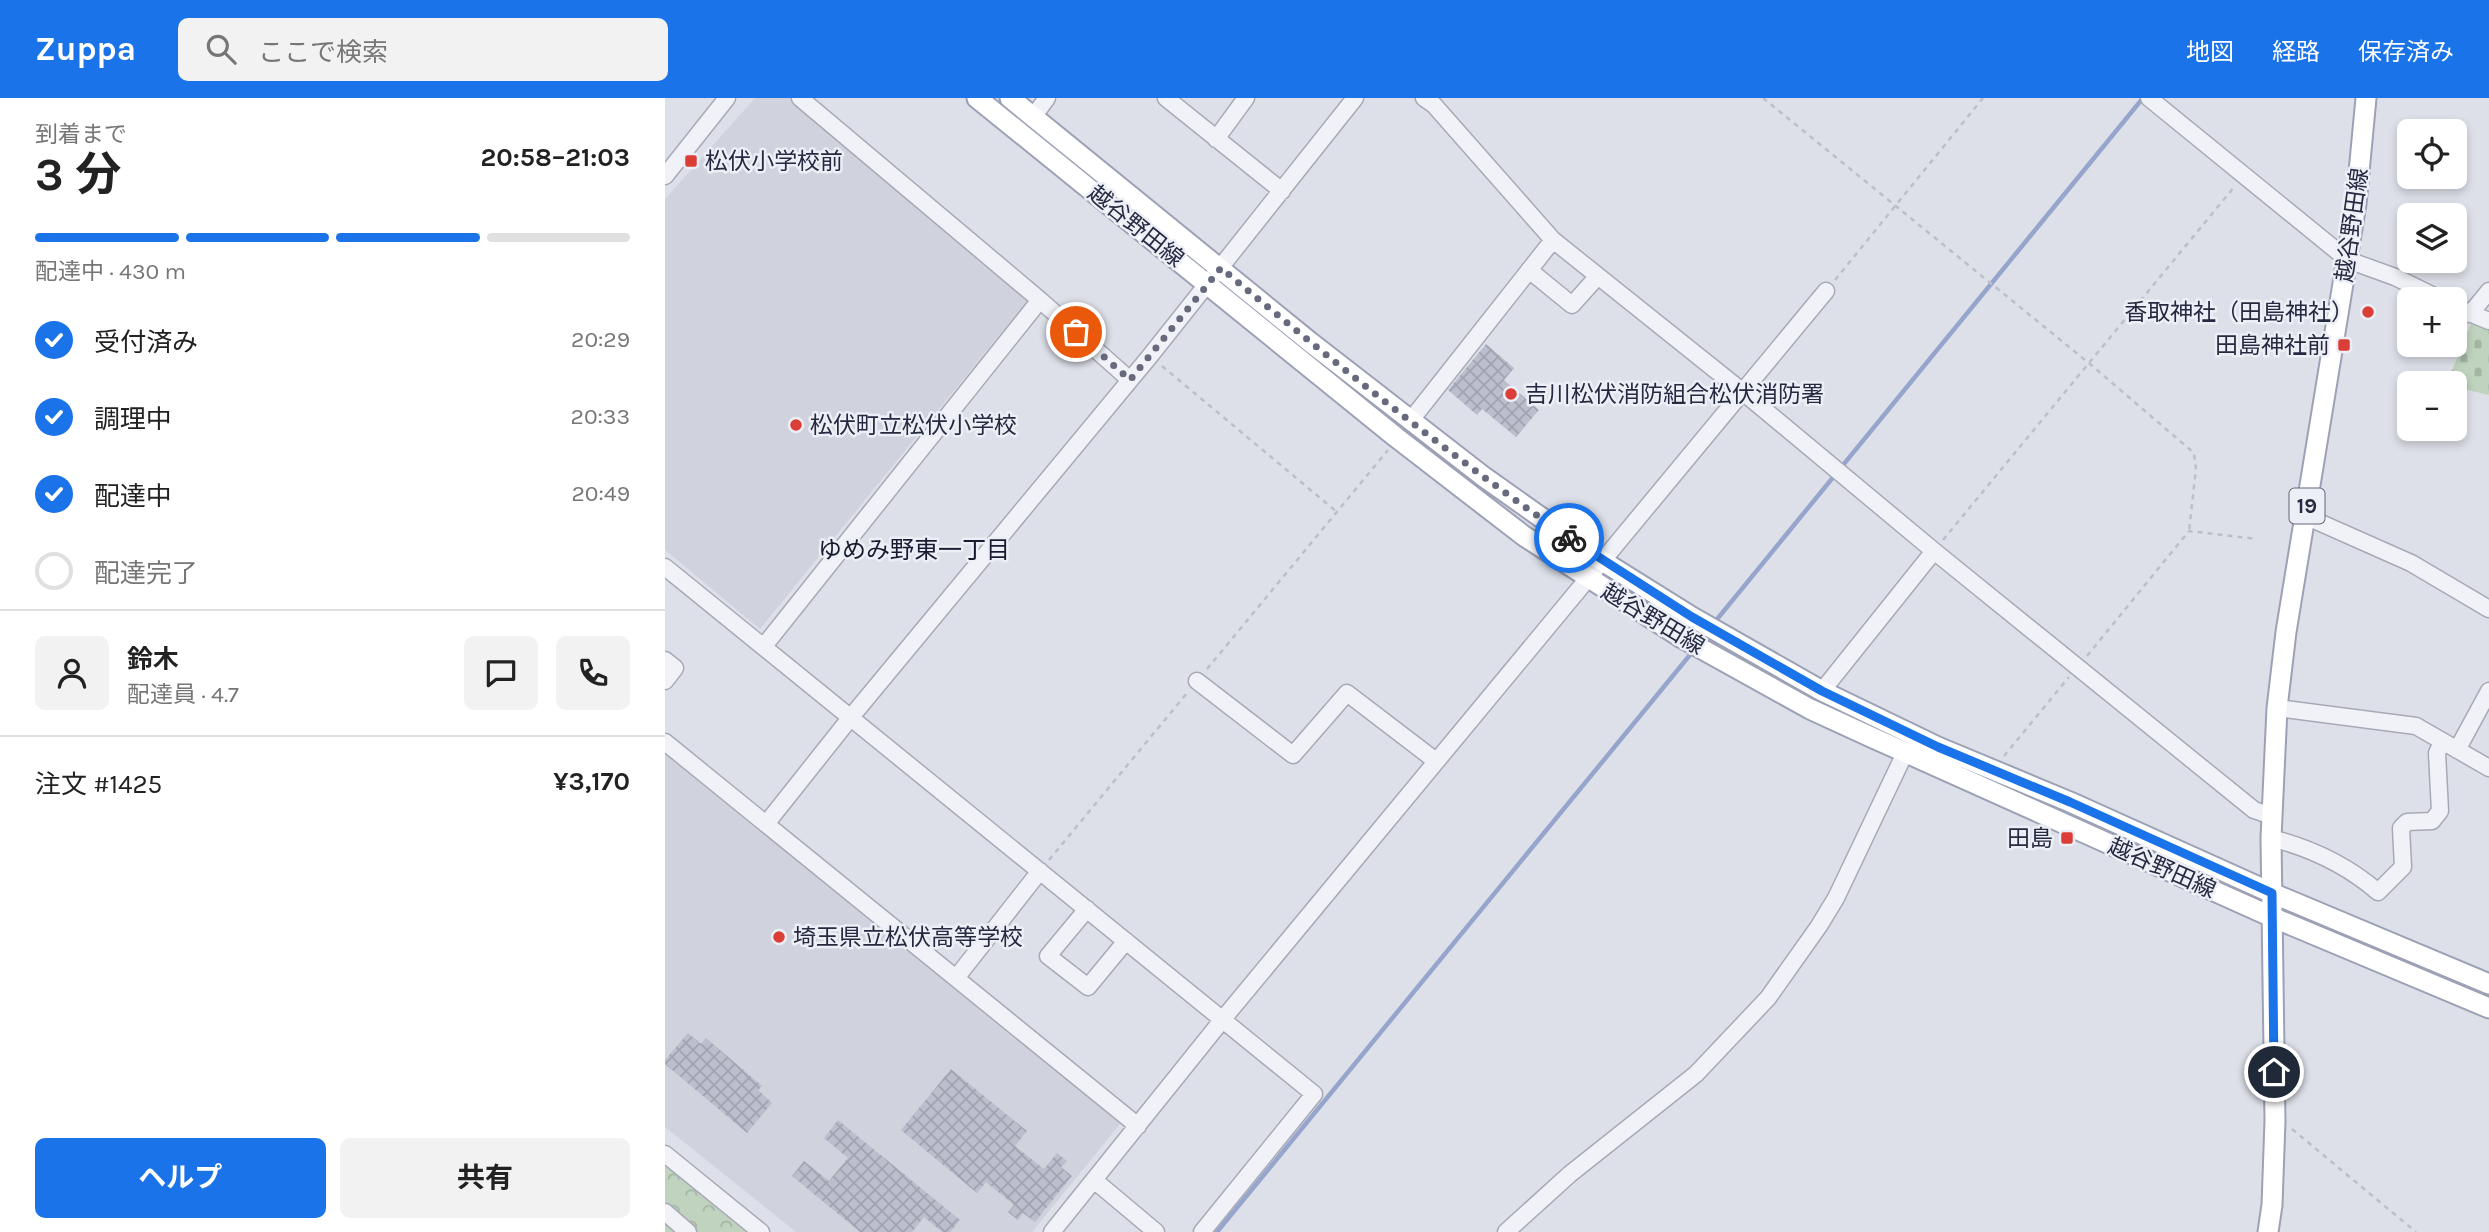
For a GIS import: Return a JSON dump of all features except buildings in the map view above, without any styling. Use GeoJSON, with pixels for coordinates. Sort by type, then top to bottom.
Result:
{"type":"FeatureCollection","features":[{"type":"Feature","properties":{"kind":"main road","name":"越谷野田線"},"geometry":{"type":"LineString","coordinates":[[977,98],[1480,504],[1588,580],[1682,638],[1810,709],[1905,753],[2272,916],[2489,1008]]}},
{"type":"Feature","properties":{"kind":"main road","name":"越谷野田線"},"geometry":{"type":"LineString","coordinates":[[1010,98],[1310,342],[1538,516],[1604,562],[1716,631],[1822,691],[1938,747],[2272,893],[2489,984]]}},
{"type":"Feature","properties":{"kind":"main road","name":"越谷野田線"},"geometry":{"type":"LineString","coordinates":[[2272,916],[2271,838],[2277,708],[2305,516],[2348,260],[2366,98]]}},
{"type":"Feature","properties":{"kind":"main road"},"geometry":{"type":"LineString","coordinates":[[2268,1232],[2272,1205],[2275,1121],[2272,916]]}},
{"type":"Feature","properties":{"kind":"street"},"geometry":{"type":"LineString","coordinates":[[668,167],[727,98]]}},
{"type":"Feature","properties":{"kind":"street"},"geometry":{"type":"LineString","coordinates":[[800,98],[1130,380]]}},
{"type":"Feature","properties":{"kind":"street"},"geometry":{"type":"LineString","coordinates":[[1033,117],[1047,98]]}},
{"type":"Feature","properties":{"kind":"street"},"geometry":{"type":"LineString","coordinates":[[1216,139],[1246,98]]}},
{"type":"Feature","properties":{"kind":"street"},"geometry":{"type":"LineString","coordinates":[[766,824],[851,717],[1150,356],[1355,98]]}},
{"type":"Feature","properties":{"kind":"street"},"geometry":{"type":"LineString","coordinates":[[1424,98],[1434,105],[1553,240],[2254,810],[2272,816]]}},
{"type":"Feature","properties":{"kind":"street"},"geometry":{"type":"LineString","coordinates":[[2149,98],[2348,260],[2415,287]]}},
{"type":"Feature","properties":{"kind":"street"},"geometry":{"type":"LineString","coordinates":[[1171,100],[1282,191]]}},
{"type":"Feature","properties":{"kind":"street"},"geometry":{"type":"LineString","coordinates":[[1411,420],[1553,240]]}},
{"type":"Feature","properties":{"kind":"street"},"geometry":{"type":"LineString","coordinates":[[1529,270],[1573,305],[1598,276]]}},
{"type":"Feature","properties":{"kind":"street"},"geometry":{"type":"LineString","coordinates":[[2467,307],[2489,290]]}},
{"type":"Feature","properties":{"kind":"street"},"geometry":{"type":"LineString","coordinates":[[1052,1232],[1223,1019],[1826,291]]}},
{"type":"Feature","properties":{"kind":"street"},"geometry":{"type":"LineString","coordinates":[[764,646],[1039,300]]}},
{"type":"Feature","properties":{"kind":"street"},"geometry":{"type":"LineString","coordinates":[[2467,312],[2489,321]]}},
{"type":"Feature","properties":{"kind":"street"},"geometry":{"type":"LineString","coordinates":[[2305,516],[2411,563],[2489,609]]}},
{"type":"Feature","properties":{"kind":"street"},"geometry":{"type":"LineString","coordinates":[[1822,691],[1934,551]]}},
{"type":"Feature","properties":{"kind":"street"},"geometry":{"type":"LineString","coordinates":[[665,568],[1314,1094],[1202,1232]]}},
{"type":"Feature","properties":{"kind":"street"},"geometry":{"type":"LineString","coordinates":[[665,660],[675,668],[665,681]]}},
{"type":"Feature","properties":{"kind":"street"},"geometry":{"type":"LineString","coordinates":[[1197,681],[1293,755],[1347,693],[1436,761]]}},
{"type":"Feature","properties":{"kind":"street"},"geometry":{"type":"LineString","coordinates":[[2271,838],[2296,844],[2357,874],[2378,892],[2403,867],[2401,828],[2407,822],[2432,821],[2440,811],[2437,753],[2450,746],[2489,691]]}},
{"type":"Feature","properties":{"kind":"street"},"geometry":{"type":"LineString","coordinates":[[2277,708],[2416,726],[2489,768]]}},
{"type":"Feature","properties":{"kind":"street"},"geometry":{"type":"LineString","coordinates":[[665,742],[1138,1126]]}},
{"type":"Feature","properties":{"kind":"street"},"geometry":{"type":"LineString","coordinates":[[1506,1232],[1570,1174],[1696,1074],[1768,998],[1836,898],[1905,753]]}},
{"type":"Feature","properties":{"kind":"street"},"geometry":{"type":"LineString","coordinates":[[956,978],[1040,871]]}},
{"type":"Feature","properties":{"kind":"street"},"geometry":{"type":"LineString","coordinates":[[1087,909],[1048,956],[1088,987],[1126,941]]}},
{"type":"Feature","properties":{"kind":"street"},"geometry":{"type":"LineString","coordinates":[[665,1154],[761,1232]]}},
{"type":"Feature","properties":{"kind":"street"},"geometry":{"type":"LineString","coordinates":[[1094,1180],[1156,1232]]}},
{"type":"Feature","properties":{"kind":"street"},"geometry":{"type":"LineString","coordinates":[[665,1212],[688,1232]]}},
{"type":"Feature","properties":{"kind":"path"},"geometry":{"type":"LineString","coordinates":[[1763,98],[2090,364],[2194,453],[2196,469],[2189,531],[1994,770]]}},
{"type":"Feature","properties":{"kind":"path"},"geometry":{"type":"LineString","coordinates":[[1826,291],[1983,98]]}},
{"type":"Feature","properties":{"kind":"path"},"geometry":{"type":"LineString","coordinates":[[1934,551],[2244,176]]}},
{"type":"Feature","properties":{"kind":"path"},"geometry":{"type":"LineString","coordinates":[[1150,356],[1337,512],[1397,438]]}},
{"type":"Feature","properties":{"kind":"path"},"geometry":{"type":"LineString","coordinates":[[2189,531],[2257,539]]}},
{"type":"Feature","properties":{"kind":"path"},"geometry":{"type":"LineString","coordinates":[[2275,1121],[2288,1125],[2416,1232]]}},
{"type":"Feature","properties":{"kind":"shaded area","name":"松伏町立松伏小学校"},"geometry":{"type":"Polygon","coordinates":[[[755,98],[789,98],[1027,301],[760,629],[665,550],[665,199],[755,98]]]}},
{"type":"Feature","properties":{"kind":"shaded area","name":"埼玉県立松伏高等学校"},"geometry":{"type":"Polygon","coordinates":[[[665,752],[1121,1123],[1032,1232],[796,1232],[665,1127],[665,752]]]}},
{"type":"Feature","properties":{"kind":"green space"},"geometry":{"type":"Polygon","coordinates":[[[2472,321],[2489,327],[2489,395],[2467,390],[2467,371],[2452,371],[2457,357],[2467,357],[2467,333],[2472,321]]]}},
{"type":"Feature","properties":{"kind":"green space"},"geometry":{"type":"Polygon","coordinates":[[[665,1166],[746,1232],[665,1232],[665,1166]]]}},
{"type":"Feature","properties":{"kind":"waterway"},"geometry":{"type":"LineString","coordinates":[[1714,623],[2143,98]]}},
{"type":"Feature","properties":{"kind":"waterway"},"geometry":{"type":"LineString","coordinates":[[1217,1232],[1694,650]]}},
{"type":"Feature","properties":{"kind":"way so far"},"geometry":{"type":"LineString","coordinates":[[1076,332],[1130,380],[1221,268],[1310,342],[1484,477],[1569,538]]}},
{"type":"Feature","properties":{"kind":"place","name":"松伏小学校前"},"geometry":{"type":"Point","coordinates":[691,161]}},
{"type":"Feature","properties":{"kind":"place","name":"香取神社（田島神社）"},"geometry":{"type":"Point","coordinates":[2368,312]}},
{"type":"Feature","properties":{"kind":"place","name":"田島神社前"},"geometry":{"type":"Point","coordinates":[2344,345]}},
{"type":"Feature","properties":{"kind":"place","name":"吉川松伏消防組合松伏消防署"},"geometry":{"type":"Point","coordinates":[1511,394]}},
{"type":"Feature","properties":{"kind":"place","name":"松伏町立松伏小学校"},"geometry":{"type":"Point","coordinates":[796,425]}},
{"type":"Feature","properties":{"kind":"place","name":"田島"},"geometry":{"type":"Point","coordinates":[2067,838]}},
{"type":"Feature","properties":{"kind":"place","name":"埼玉県立松伏高等学校"},"geometry":{"type":"Point","coordinates":[779,937]}},
{"type":"Feature","properties":{"kind":"district","name":"ゆめみ野東一丁目"},"geometry":{"type":"Point","coordinates":[914,550]}},
{"type":"Feature","properties":{"kind":"route"},"geometry":{"type":"LineString","coordinates":[[1569,538],[1692,617],[1822,691],[1938,747],[2070,802],[2272,893],[2274,1072]]}}]}
